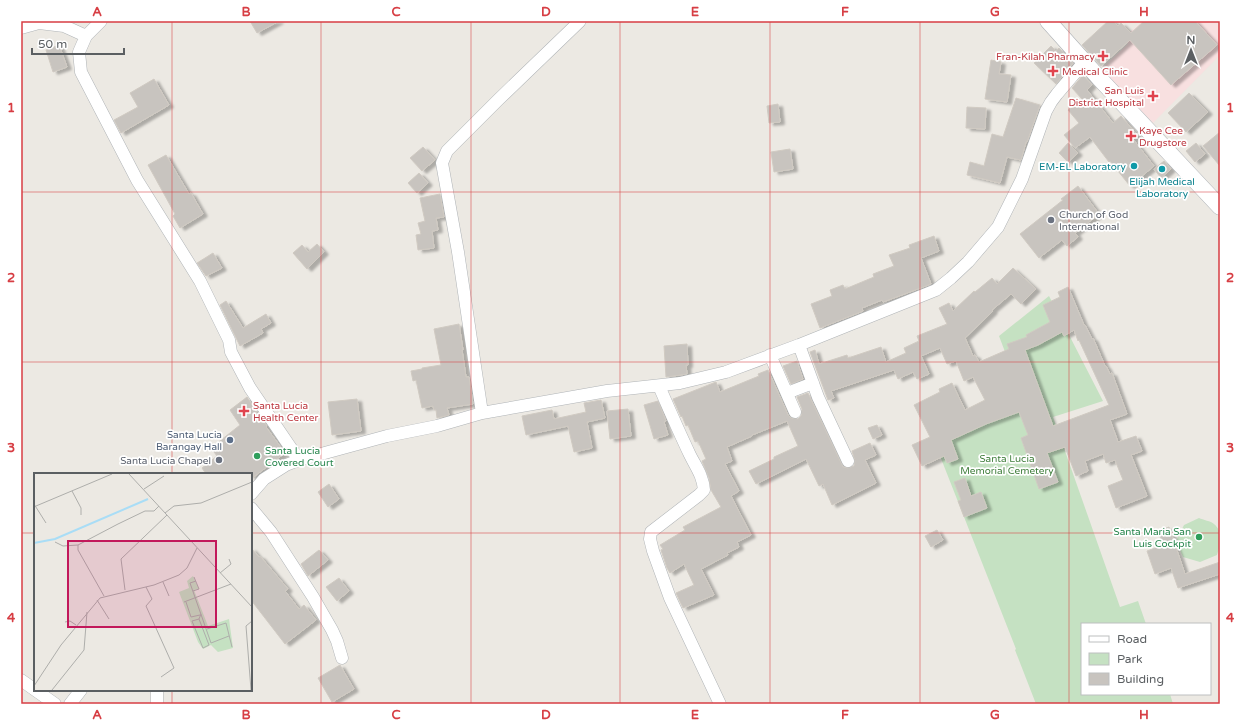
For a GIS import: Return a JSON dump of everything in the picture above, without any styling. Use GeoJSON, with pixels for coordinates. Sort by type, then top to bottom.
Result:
{"type":"FeatureCollection","features":[{"type":"Feature","properties":{"kind":"main road"},"geometry":{"type":"LineString","coordinates":[[1048,21],[1220,207]]}},
{"type":"Feature","properties":{"kind":"street"},"geometry":{"type":"LineString","coordinates":[[101,21],[86,36],[79,52],[81,72],[137,180],[200,281],[228,340],[231,352],[250,388],[299,460]]}},
{"type":"Feature","properties":{"kind":"street"},"geometry":{"type":"LineString","coordinates":[[482,413],[458,252],[442,163],[447,151],[580,21]]}},
{"type":"Feature","properties":{"kind":"street"},"geometry":{"type":"LineString","coordinates":[[21,28],[39,23],[64,26],[86,36]]}},
{"type":"Feature","properties":{"kind":"street"},"geometry":{"type":"LineString","coordinates":[[252,493],[264,479],[286,465],[299,460],[387,436],[437,426],[482,413],[607,391],[680,383],[726,372],[799,345],[936,290],[968,262],[998,227],[1022,179],[1046,111],[1051,102],[1085,61]]}},
{"type":"Feature","properties":{"kind":"street"},"geometry":{"type":"LineString","coordinates":[[799,345],[813,383],[848,461]]}},
{"type":"Feature","properties":{"kind":"street"},"geometry":{"type":"LineString","coordinates":[[770,355],[795,412]]}},
{"type":"Feature","properties":{"kind":"street"},"geometry":{"type":"LineString","coordinates":[[787,392],[813,383]]}},
{"type":"Feature","properties":{"kind":"street"},"geometry":{"type":"LineString","coordinates":[[659,386],[690,455],[701,475],[704,483],[704,490],[651,532],[650,539],[670,598],[720,704]]}},
{"type":"Feature","properties":{"kind":"street"},"geometry":{"type":"LineString","coordinates":[[252,509],[271,532],[313,597],[332,630],[342,658]]}},
{"type":"Feature","properties":{"kind":"street"},"geometry":{"type":"LineString","coordinates":[[21,680],[34,689]]}},
{"type":"Feature","properties":{"kind":"street"},"geometry":{"type":"LineString","coordinates":[[37,691],[55,704]]}},
{"type":"Feature","properties":{"kind":"street"},"geometry":{"type":"LineString","coordinates":[[70,704],[80,691]]}},
{"type":"Feature","properties":{"kind":"street"},"geometry":{"type":"LineString","coordinates":[[157,691],[157,704]]}},
{"type":"Feature","properties":{"kind":"shaded area","name":"San Luis District Hospital"},"geometry":{"type":"Polygon","coordinates":[[[1143,21],[1216,21],[1220,29],[1220,55],[1153,123],[1101,69],[1128,44],[1123,38],[1143,21]]]}},
{"type":"Feature","properties":{"kind":"green space","name":"Santa Lucia Memorial Cemetery"},"geometry":{"type":"Polygon","coordinates":[[[1049,296],[1103,401],[1053,417],[1120,607],[1138,601],[1146,623],[1081,623],[1081,695],[1170,695],[1173,704],[1036,704],[1015,650],[1016,649],[929,428],[1021,394],[999,336],[1049,296]]]}},
{"type":"Feature","properties":{"kind":"green space","name":"Santa Maria San Luis Cockpit"},"geometry":{"type":"Polygon","coordinates":[[[1199,518],[1214,524],[1220,535],[1217,555],[1200,562],[1183,557],[1176,541],[1184,525],[1199,518]]]}},
{"type":"Feature","properties":{"kind":"building"},"geometry":{"type":"Polygon","coordinates":[[[250,21],[279,21],[257,33],[250,21]]]}},
{"type":"Feature","properties":{"kind":"building"},"geometry":{"type":"Polygon","coordinates":[[[1108,21],[1113,21],[1118,26],[1121,23],[1131,33],[1144,21],[1195,21],[1217,45],[1171,85],[1130,40],[1101,66],[1082,45],[1108,21]]]}},
{"type":"Feature","properties":{"kind":"building"},"geometry":{"type":"Polygon","coordinates":[[[59,45],[67,67],[53,72],[46,50],[59,45]]]}},
{"type":"Feature","properties":{"kind":"building"},"geometry":{"type":"Polygon","coordinates":[[[1051,46],[1056,51],[1059,48],[1073,63],[1056,84],[1034,63],[1051,46]]]}},
{"type":"Feature","properties":{"kind":"building"},"geometry":{"type":"Polygon","coordinates":[[[991,60],[1001,62],[999,74],[1011,75],[1007,102],[985,99],[991,60]]]}},
{"type":"Feature","properties":{"kind":"building"},"geometry":{"type":"Polygon","coordinates":[[[1083,75],[1092,85],[1087,90],[1113,123],[1121,116],[1138,136],[1133,139],[1154,166],[1130,186],[1090,137],[1075,148],[1064,135],[1079,123],[1068,110],[1082,99],[1072,88],[1083,75]]]}},
{"type":"Feature","properties":{"kind":"building"},"geometry":{"type":"Polygon","coordinates":[[[154,79],[169,105],[121,133],[114,120],[138,107],[130,93],[154,79]]]}},
{"type":"Feature","properties":{"kind":"building"},"geometry":{"type":"Polygon","coordinates":[[[1189,93],[1208,112],[1186,132],[1168,113],[1189,93]]]}},
{"type":"Feature","properties":{"kind":"building"},"geometry":{"type":"Polygon","coordinates":[[[1016,98],[1040,105],[1021,160],[1007,157],[1000,183],[967,175],[970,162],[984,166],[992,134],[1003,137],[1016,98]]]}},
{"type":"Feature","properties":{"kind":"building"},"geometry":{"type":"Polygon","coordinates":[[[778,104],[780,122],[769,123],[767,106],[778,104]]]}},
{"type":"Feature","properties":{"kind":"building"},"geometry":{"type":"Polygon","coordinates":[[[967,107],[986,108],[985,129],[966,128],[967,107]]]}},
{"type":"Feature","properties":{"kind":"building"},"geometry":{"type":"Polygon","coordinates":[[[1220,132],[1220,166],[1203,146],[1220,132]]]}},
{"type":"Feature","properties":{"kind":"building"},"geometry":{"type":"Polygon","coordinates":[[[1068,143],[1078,153],[1068,162],[1059,153],[1068,143]]]}},
{"type":"Feature","properties":{"kind":"building"},"geometry":{"type":"Polygon","coordinates":[[[1196,143],[1205,154],[1195,162],[1186,151],[1196,143]]]}},
{"type":"Feature","properties":{"kind":"building"},"geometry":{"type":"Polygon","coordinates":[[[423,147],[435,160],[422,171],[410,158],[423,147]]]}},
{"type":"Feature","properties":{"kind":"building"},"geometry":{"type":"Polygon","coordinates":[[[790,149],[793,169],[774,172],[771,152],[790,149]]]}},
{"type":"Feature","properties":{"kind":"building"},"geometry":{"type":"Polygon","coordinates":[[[166,155],[189,194],[191,193],[203,214],[180,228],[173,216],[175,214],[148,165],[166,155]]]}},
{"type":"Feature","properties":{"kind":"building","name":"Elijah Medical Laboratory"},"geometry":{"type":"Polygon","coordinates":[[[1164,161],[1171,169],[1161,178],[1154,169],[1164,161]]]}},
{"type":"Feature","properties":{"kind":"building"},"geometry":{"type":"Polygon","coordinates":[[[419,173],[428,183],[417,193],[408,183],[419,173]]]}},
{"type":"Feature","properties":{"kind":"building"},"geometry":{"type":"Polygon","coordinates":[[[1078,186],[1099,214],[1075,233],[1078,237],[1067,246],[1062,240],[1039,258],[1020,234],[1063,200],[1061,199],[1078,186]]]}},
{"type":"Feature","properties":{"kind":"building"},"geometry":{"type":"Polygon","coordinates":[[[440,194],[444,217],[436,218],[438,230],[432,231],[434,248],[418,250],[416,235],[421,234],[418,223],[425,221],[420,198],[440,194]]]}},
{"type":"Feature","properties":{"kind":"building"},"geometry":{"type":"Polygon","coordinates":[[[934,236],[939,251],[921,258],[931,284],[883,302],[882,300],[862,308],[863,311],[820,328],[811,304],[832,296],[830,290],[843,285],[845,289],[874,277],[873,274],[894,266],[889,255],[910,248],[909,245],[934,236]]]}},
{"type":"Feature","properties":{"kind":"building"},"geometry":{"type":"Polygon","coordinates":[[[317,244],[324,252],[307,269],[293,253],[302,245],[308,252],[317,244]]]}},
{"type":"Feature","properties":{"kind":"building"},"geometry":{"type":"Polygon","coordinates":[[[213,253],[222,268],[206,276],[197,263],[213,253]]]}},
{"type":"Feature","properties":{"kind":"building"},"geometry":{"type":"Polygon","coordinates":[[[1013,268],[1036,289],[1021,304],[1011,294],[992,310],[993,311],[965,338],[973,356],[975,355],[979,362],[1009,349],[1007,344],[1027,337],[1026,335],[1050,322],[1043,305],[1060,297],[1058,292],[1068,287],[1084,325],[1092,339],[1093,338],[1105,366],[1110,374],[1112,373],[1127,414],[1110,420],[1118,442],[1136,436],[1142,451],[1131,455],[1147,496],[1116,508],[1108,486],[1123,480],[1115,460],[1106,463],[1103,454],[1085,461],[1088,471],[1076,476],[1065,447],[1047,453],[1058,482],[1039,489],[1021,438],[1028,435],[1019,412],[986,424],[951,440],[958,459],[947,463],[944,456],[922,466],[912,445],[930,437],[914,405],[940,392],[939,389],[952,383],[965,410],[985,400],[973,377],[964,381],[956,361],[947,364],[940,348],[921,356],[929,374],[917,379],[913,372],[898,379],[894,370],[831,391],[834,398],[828,400],[810,352],[815,350],[819,364],[847,355],[848,358],[881,347],[886,362],[906,353],[904,348],[919,341],[917,336],[947,324],[939,308],[949,303],[953,311],[974,291],[975,292],[992,278],[997,284],[1013,268]],[[1074,330],[1064,336],[1062,332],[1025,350],[1053,426],[1109,405],[1079,340],[1078,341],[1074,330]]]}},
{"type":"Feature","properties":{"kind":"building"},"geometry":{"type":"Polygon","coordinates":[[[226,301],[243,328],[266,314],[271,323],[261,329],[263,333],[240,346],[220,305],[226,301]]]}},
{"type":"Feature","properties":{"kind":"building"},"geometry":{"type":"Polygon","coordinates":[[[459,324],[466,377],[469,377],[473,404],[447,408],[449,415],[437,418],[436,410],[434,410],[433,406],[422,408],[416,380],[413,381],[411,371],[441,365],[434,329],[459,324]]]}},
{"type":"Feature","properties":{"kind":"building"},"geometry":{"type":"Polygon","coordinates":[[[687,344],[687,374],[666,377],[664,346],[687,344]]]}},
{"type":"Feature","properties":{"kind":"building"},"geometry":{"type":"Polygon","coordinates":[[[797,361],[803,379],[791,384],[783,366],[797,361]]]}},
{"type":"Feature","properties":{"kind":"building"},"geometry":{"type":"Polygon","coordinates":[[[768,370],[788,415],[791,418],[798,419],[801,416],[802,409],[797,397],[808,393],[843,467],[848,468],[854,466],[855,461],[852,451],[870,443],[876,455],[865,460],[876,483],[832,505],[823,484],[819,486],[806,459],[756,484],[749,471],[798,446],[787,421],[727,447],[732,461],[725,464],[739,491],[731,496],[751,535],[737,542],[739,547],[727,553],[728,555],[701,569],[714,595],[683,608],[676,593],[694,585],[684,564],[670,573],[661,550],[663,549],[660,545],[685,530],[683,527],[721,507],[711,490],[709,478],[702,461],[706,459],[698,441],[695,442],[688,425],[686,426],[673,399],[716,382],[720,392],[759,376],[758,374],[768,370]]]}},
{"type":"Feature","properties":{"kind":"building"},"geometry":{"type":"Polygon","coordinates":[[[247,397],[257,412],[256,413],[267,426],[266,427],[285,453],[252,478],[252,473],[205,473],[202,468],[217,456],[211,448],[240,425],[230,410],[247,397]]]}},
{"type":"Feature","properties":{"kind":"building"},"geometry":{"type":"Polygon","coordinates":[[[357,399],[361,431],[332,435],[328,402],[357,399]]]}},
{"type":"Feature","properties":{"kind":"building"},"geometry":{"type":"Polygon","coordinates":[[[601,400],[605,418],[587,422],[592,448],[574,452],[568,426],[526,435],[522,416],[552,410],[554,419],[586,412],[584,403],[601,400]]]}},
{"type":"Feature","properties":{"kind":"building"},"geometry":{"type":"Polygon","coordinates":[[[658,401],[666,421],[664,422],[668,435],[654,439],[644,405],[658,401]]]}},
{"type":"Feature","properties":{"kind":"building"},"geometry":{"type":"Polygon","coordinates":[[[628,409],[631,436],[610,439],[607,411],[628,409]]]}},
{"type":"Feature","properties":{"kind":"building"},"geometry":{"type":"Polygon","coordinates":[[[877,425],[882,435],[873,439],[868,428],[877,425]]]}},
{"type":"Feature","properties":{"kind":"building"},"geometry":{"type":"Polygon","coordinates":[[[965,478],[971,496],[981,492],[987,508],[964,517],[958,501],[961,500],[954,482],[965,478]]]}},
{"type":"Feature","properties":{"kind":"building"},"geometry":{"type":"Polygon","coordinates":[[[329,484],[339,499],[328,507],[318,492],[329,484]]]}},
{"type":"Feature","properties":{"kind":"building"},"geometry":{"type":"Polygon","coordinates":[[[1169,527],[1185,574],[1220,562],[1220,574],[1178,588],[1171,568],[1155,574],[1147,551],[1163,545],[1158,531],[1169,527]]]}},
{"type":"Feature","properties":{"kind":"building"},"geometry":{"type":"Polygon","coordinates":[[[937,530],[943,540],[931,547],[925,536],[937,530]]]}},
{"type":"Feature","properties":{"kind":"building"},"geometry":{"type":"Polygon","coordinates":[[[252,549],[259,557],[260,556],[288,589],[285,591],[299,609],[304,605],[316,620],[285,644],[252,601],[252,549]]]}},
{"type":"Feature","properties":{"kind":"building"},"geometry":{"type":"Polygon","coordinates":[[[319,550],[328,560],[308,576],[301,564],[319,550]]]}},
{"type":"Feature","properties":{"kind":"building"},"geometry":{"type":"Polygon","coordinates":[[[339,578],[349,591],[337,601],[326,587],[339,578]]]}},
{"type":"Feature","properties":{"kind":"building"},"geometry":{"type":"Polygon","coordinates":[[[340,665],[354,689],[332,702],[318,678],[340,665]]]}},
{"type":"Feature","properties":{"kind":"place","name":"Fran-Kilah Pharmacy"},"geometry":{"type":"Point","coordinates":[1103,56]}},
{"type":"Feature","properties":{"kind":"place","name":"Medical Clinic"},"geometry":{"type":"Point","coordinates":[1053,71]}},
{"type":"Feature","properties":{"kind":"place","name":"San Luis District Hospital"},"geometry":{"type":"Point","coordinates":[1153,96]}},
{"type":"Feature","properties":{"kind":"place","name":"Kaye Cee Drugstore"},"geometry":{"type":"Point","coordinates":[1131,136]}},
{"type":"Feature","properties":{"kind":"place","name":"EM-EL Laboratory"},"geometry":{"type":"Point","coordinates":[1134,166]}},
{"type":"Feature","properties":{"kind":"place","name":"Elijah Medical Laboratory"},"geometry":{"type":"Point","coordinates":[1162,169]}},
{"type":"Feature","properties":{"kind":"place","name":"Church of God International"},"geometry":{"type":"Point","coordinates":[1051,220]}},
{"type":"Feature","properties":{"kind":"place","name":"Santa Lucia Health Center"},"geometry":{"type":"Point","coordinates":[244,411]}},
{"type":"Feature","properties":{"kind":"place","name":"Santa Lucia Barangay Hall"},"geometry":{"type":"Point","coordinates":[230,440]}},
{"type":"Feature","properties":{"kind":"place","name":"Santa Lucia Covered Court"},"geometry":{"type":"Point","coordinates":[257,456]}},
{"type":"Feature","properties":{"kind":"place","name":"Santa Lucia Chapel"},"geometry":{"type":"Point","coordinates":[219,460]}},
{"type":"Feature","properties":{"kind":"place","name":"Santa Maria San Luis Cockpit"},"geometry":{"type":"Point","coordinates":[1199,537]}}]}
